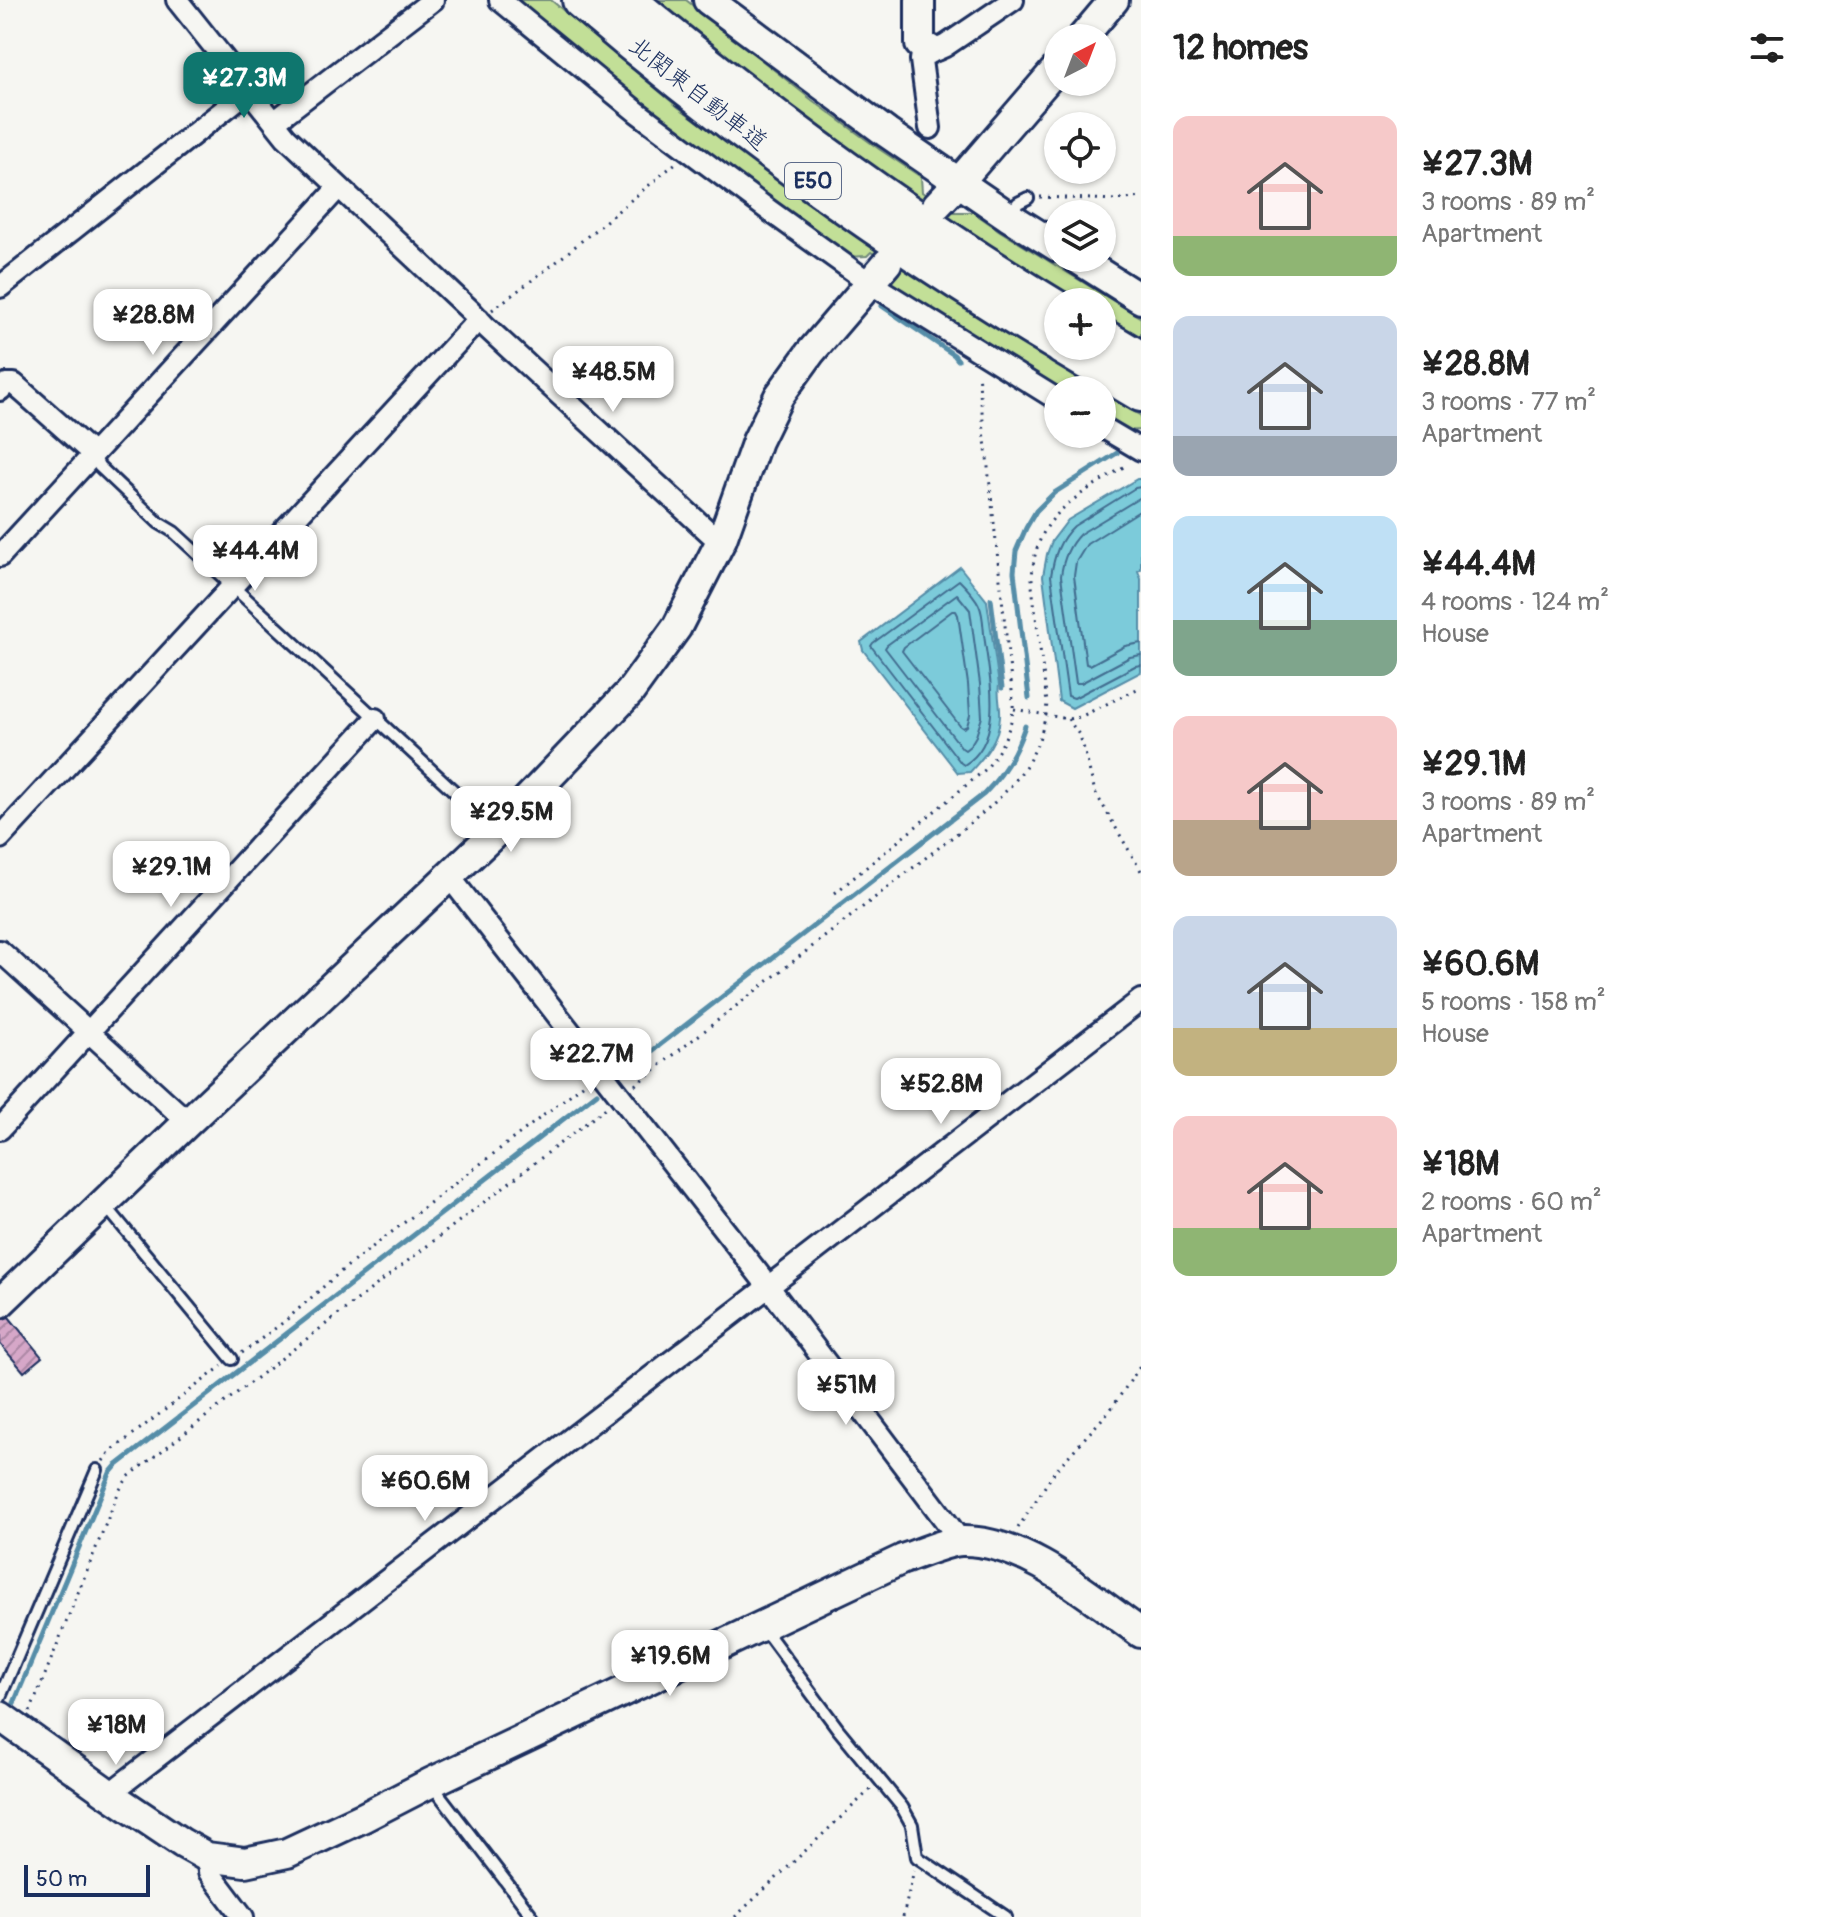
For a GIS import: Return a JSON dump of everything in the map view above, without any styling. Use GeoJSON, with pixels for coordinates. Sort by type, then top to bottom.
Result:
{"type":"FeatureCollection","features":[{"type":"Feature","properties":{"kind":"highway","name":"北関東自動車道"},"geometry":{"type":"LineString","coordinates":[[581,0],[706,101],[844,204],[1044,335]]}},
{"type":"Feature","properties":{"kind":"highway","name":"北関東自動車道"},"geometry":{"type":"LineString","coordinates":[[627,0],[781,123],[911,217],[1044,301]]}},
{"type":"Feature","properties":{"kind":"highway"},"geometry":{"type":"LineString","coordinates":[[1116,345],[1141,360]]}},
{"type":"Feature","properties":{"kind":"highway","name":"北関東自動車道"},"geometry":{"type":"LineString","coordinates":[[1085,360],[1141,393]]}},
{"type":"Feature","properties":{"kind":"street"},"geometry":{"type":"LineString","coordinates":[[177,0],[286,137],[711,534],[722,539]]}},
{"type":"Feature","properties":{"kind":"street"},"geometry":{"type":"LineString","coordinates":[[274,122],[433,0]]}},
{"type":"Feature","properties":{"kind":"street"},"geometry":{"type":"LineString","coordinates":[[500,0],[688,150],[879,273],[975,350],[1044,392]]}},
{"type":"Feature","properties":{"kind":"street"},"geometry":{"type":"LineString","coordinates":[[920,0],[920,44],[936,50],[1013,0]]}},
{"type":"Feature","properties":{"kind":"street"},"geometry":{"type":"LineString","coordinates":[[1094,24],[1114,0]]}},
{"type":"Feature","properties":{"kind":"street"},"geometry":{"type":"LineString","coordinates":[[722,4],[875,124],[959,182],[1018,207],[1044,233]]}},
{"type":"Feature","properties":{"kind":"street"},"geometry":{"type":"LineString","coordinates":[[926,48],[921,60],[930,128]]}},
{"type":"Feature","properties":{"kind":"street"},"geometry":{"type":"LineString","coordinates":[[937,205],[1044,83]]}},
{"type":"Feature","properties":{"kind":"street"},"geometry":{"type":"LineString","coordinates":[[0,287],[248,91]]}},
{"type":"Feature","properties":{"kind":"street"},"geometry":{"type":"LineString","coordinates":[[0,556],[338,188]]}},
{"type":"Feature","properties":{"kind":"street"},"geometry":{"type":"LineString","coordinates":[[1098,272],[1141,299]]}},
{"type":"Feature","properties":{"kind":"street"},"geometry":{"type":"LineString","coordinates":[[0,1303],[497,831],[630,692],[677,627],[722,539],[757,441],[779,396],[810,353],[879,273]]}},
{"type":"Feature","properties":{"kind":"street"},"geometry":{"type":"LineString","coordinates":[[0,838],[479,319]]}},
{"type":"Feature","properties":{"kind":"street"},"geometry":{"type":"LineString","coordinates":[[0,390],[6,384],[14,384],[93,454]]}},
{"type":"Feature","properties":{"kind":"street"},"geometry":{"type":"LineString","coordinates":[[1116,438],[1138,455]]}},
{"type":"Feature","properties":{"kind":"street"},"geometry":{"type":"LineString","coordinates":[[0,1129],[375,719]]}},
{"type":"Feature","properties":{"kind":"street"},"geometry":{"type":"LineString","coordinates":[[449,876],[768,1286],[960,1540]]}},
{"type":"Feature","properties":{"kind":"street"},"geometry":{"type":"LineString","coordinates":[[0,951],[188,1122]]}},
{"type":"Feature","properties":{"kind":"street"},"geometry":{"type":"LineString","coordinates":[[109,1794],[1141,1000]]}},
{"type":"Feature","properties":{"kind":"street"},"geometry":{"type":"LineString","coordinates":[[10,1723],[182,1843],[207,1857],[245,1862],[287,1853],[903,1559],[960,1540],[1006,1548],[1040,1563],[1141,1633]]}},
{"type":"Feature","properties":{"kind":"street"},"geometry":{"type":"LineString","coordinates":[[207,1857],[209,1872],[243,1917]]}},
{"type":"Feature","properties":{"kind":"lane"},"geometry":{"type":"LineString","coordinates":[[93,454],[99,466],[159,523],[174,532],[497,831]]}},
{"type":"Feature","properties":{"kind":"lane"},"geometry":{"type":"LineString","coordinates":[[104,1203],[232,1359]]}},
{"type":"Feature","properties":{"kind":"lane"},"geometry":{"type":"LineString","coordinates":[[0,1697],[97,1470]]}},
{"type":"Feature","properties":{"kind":"lane"},"geometry":{"type":"LineString","coordinates":[[762,1625],[805,1685],[902,1807],[912,1825],[917,1857],[1006,1917]]}},
{"type":"Feature","properties":{"kind":"lane"},"geometry":{"type":"LineString","coordinates":[[430,1783],[533,1917]]}},
{"type":"Feature","properties":{"kind":"path"},"geometry":{"type":"LineString","coordinates":[[479,319],[555,263],[688,150]]}},
{"type":"Feature","properties":{"kind":"path"},"geometry":{"type":"LineString","coordinates":[[1018,207],[1141,197]]}},
{"type":"Feature","properties":{"kind":"path"},"geometry":{"type":"LineString","coordinates":[[835,893],[986,769],[995,758],[1012,717],[1014,709],[975,350]]}},
{"type":"Feature","properties":{"kind":"path"},"geometry":{"type":"LineString","coordinates":[[10,1723],[28,1716],[119,1491],[128,1477],[620,1097],[993,805],[1008,790],[1031,759],[1046,716],[1032,586],[1037,546],[1043,532],[1071,501],[1138,455]]}},
{"type":"Feature","properties":{"kind":"path"},"geometry":{"type":"LineString","coordinates":[[1014,709],[1068,719],[1080,717],[1141,687]]}},
{"type":"Feature","properties":{"kind":"path"},"geometry":{"type":"LineString","coordinates":[[1068,719],[1080,736],[1095,792],[1141,871]]}},
{"type":"Feature","properties":{"kind":"path"},"geometry":{"type":"LineString","coordinates":[[97,1470],[110,1452],[249,1349],[340,1272],[601,1072]]}},
{"type":"Feature","properties":{"kind":"path"},"geometry":{"type":"LineString","coordinates":[[1006,1548],[1055,1471],[1111,1409],[1141,1365]]}},
{"type":"Feature","properties":{"kind":"path"},"geometry":{"type":"LineString","coordinates":[[735,1917],[880,1780]]}},
{"type":"Feature","properties":{"kind":"path"},"geometry":{"type":"LineString","coordinates":[[903,1917],[917,1857]]}},
{"type":"Feature","properties":{"kind":"green space"},"geometry":{"type":"Polygon","coordinates":[[[514,0],[551,0],[678,107],[821,211],[920,280],[1074,376],[1044,376],[1044,381],[892,289],[890,280],[897,270],[871,252],[867,256],[847,257],[674,130],[514,0]]]}},
{"type":"Feature","properties":{"kind":"green space"},"geometry":{"type":"Polygon","coordinates":[[[655,0],[686,0],[812,100],[921,177],[922,192],[948,212],[973,212],[1044,258],[1044,272],[1066,272],[1092,288],[1057,288],[896,183],[655,0]]]}},
{"type":"Feature","properties":{"kind":"green space"},"geometry":{"type":"Polygon","coordinates":[[[1116,303],[1141,318],[1141,340],[1116,325],[1116,303]]]}},
{"type":"Feature","properties":{"kind":"green space"},"geometry":{"type":"Polygon","coordinates":[[[1116,401],[1141,416],[1141,430],[1123,431],[1116,427],[1116,401]]]}},
{"type":"Feature","properties":{"kind":"water"},"geometry":{"type":"Polygon","coordinates":[[[1141,479],[1141,569],[1138,571],[1141,579],[1141,672],[1072,708],[1059,701],[1043,576],[1047,554],[1052,541],[1068,520],[1141,479]]]}},
{"type":"Feature","properties":{"kind":"water"},"geometry":{"type":"Polygon","coordinates":[[[960,567],[987,601],[1000,713],[997,733],[985,754],[970,772],[958,773],[863,650],[861,642],[960,567]]]}},
{"type":"Feature","properties":{"kind":"building"},"geometry":{"type":"Polygon","coordinates":[[[9,1317],[42,1357],[24,1372],[0,1344],[0,1320],[9,1317]]]}},
{"type":"Feature","properties":{"kind":"waterway"},"geometry":{"type":"LineString","coordinates":[[882,306],[958,360]]}},
{"type":"Feature","properties":{"kind":"waterway"},"geometry":{"type":"LineString","coordinates":[[1029,698],[1014,572],[1016,551],[1036,511],[1054,493],[1117,453]]}},
{"type":"Feature","properties":{"kind":"waterway"},"geometry":{"type":"LineString","coordinates":[[991,599],[1002,688]]}},
{"type":"Feature","properties":{"kind":"waterway"},"geometry":{"type":"LineString","coordinates":[[625,1072],[984,794],[1009,763],[1025,726]]}},
{"type":"Feature","properties":{"kind":"waterway"},"geometry":{"type":"LineString","coordinates":[[14,1703],[110,1473],[116,1466],[597,1093]]}}]}
